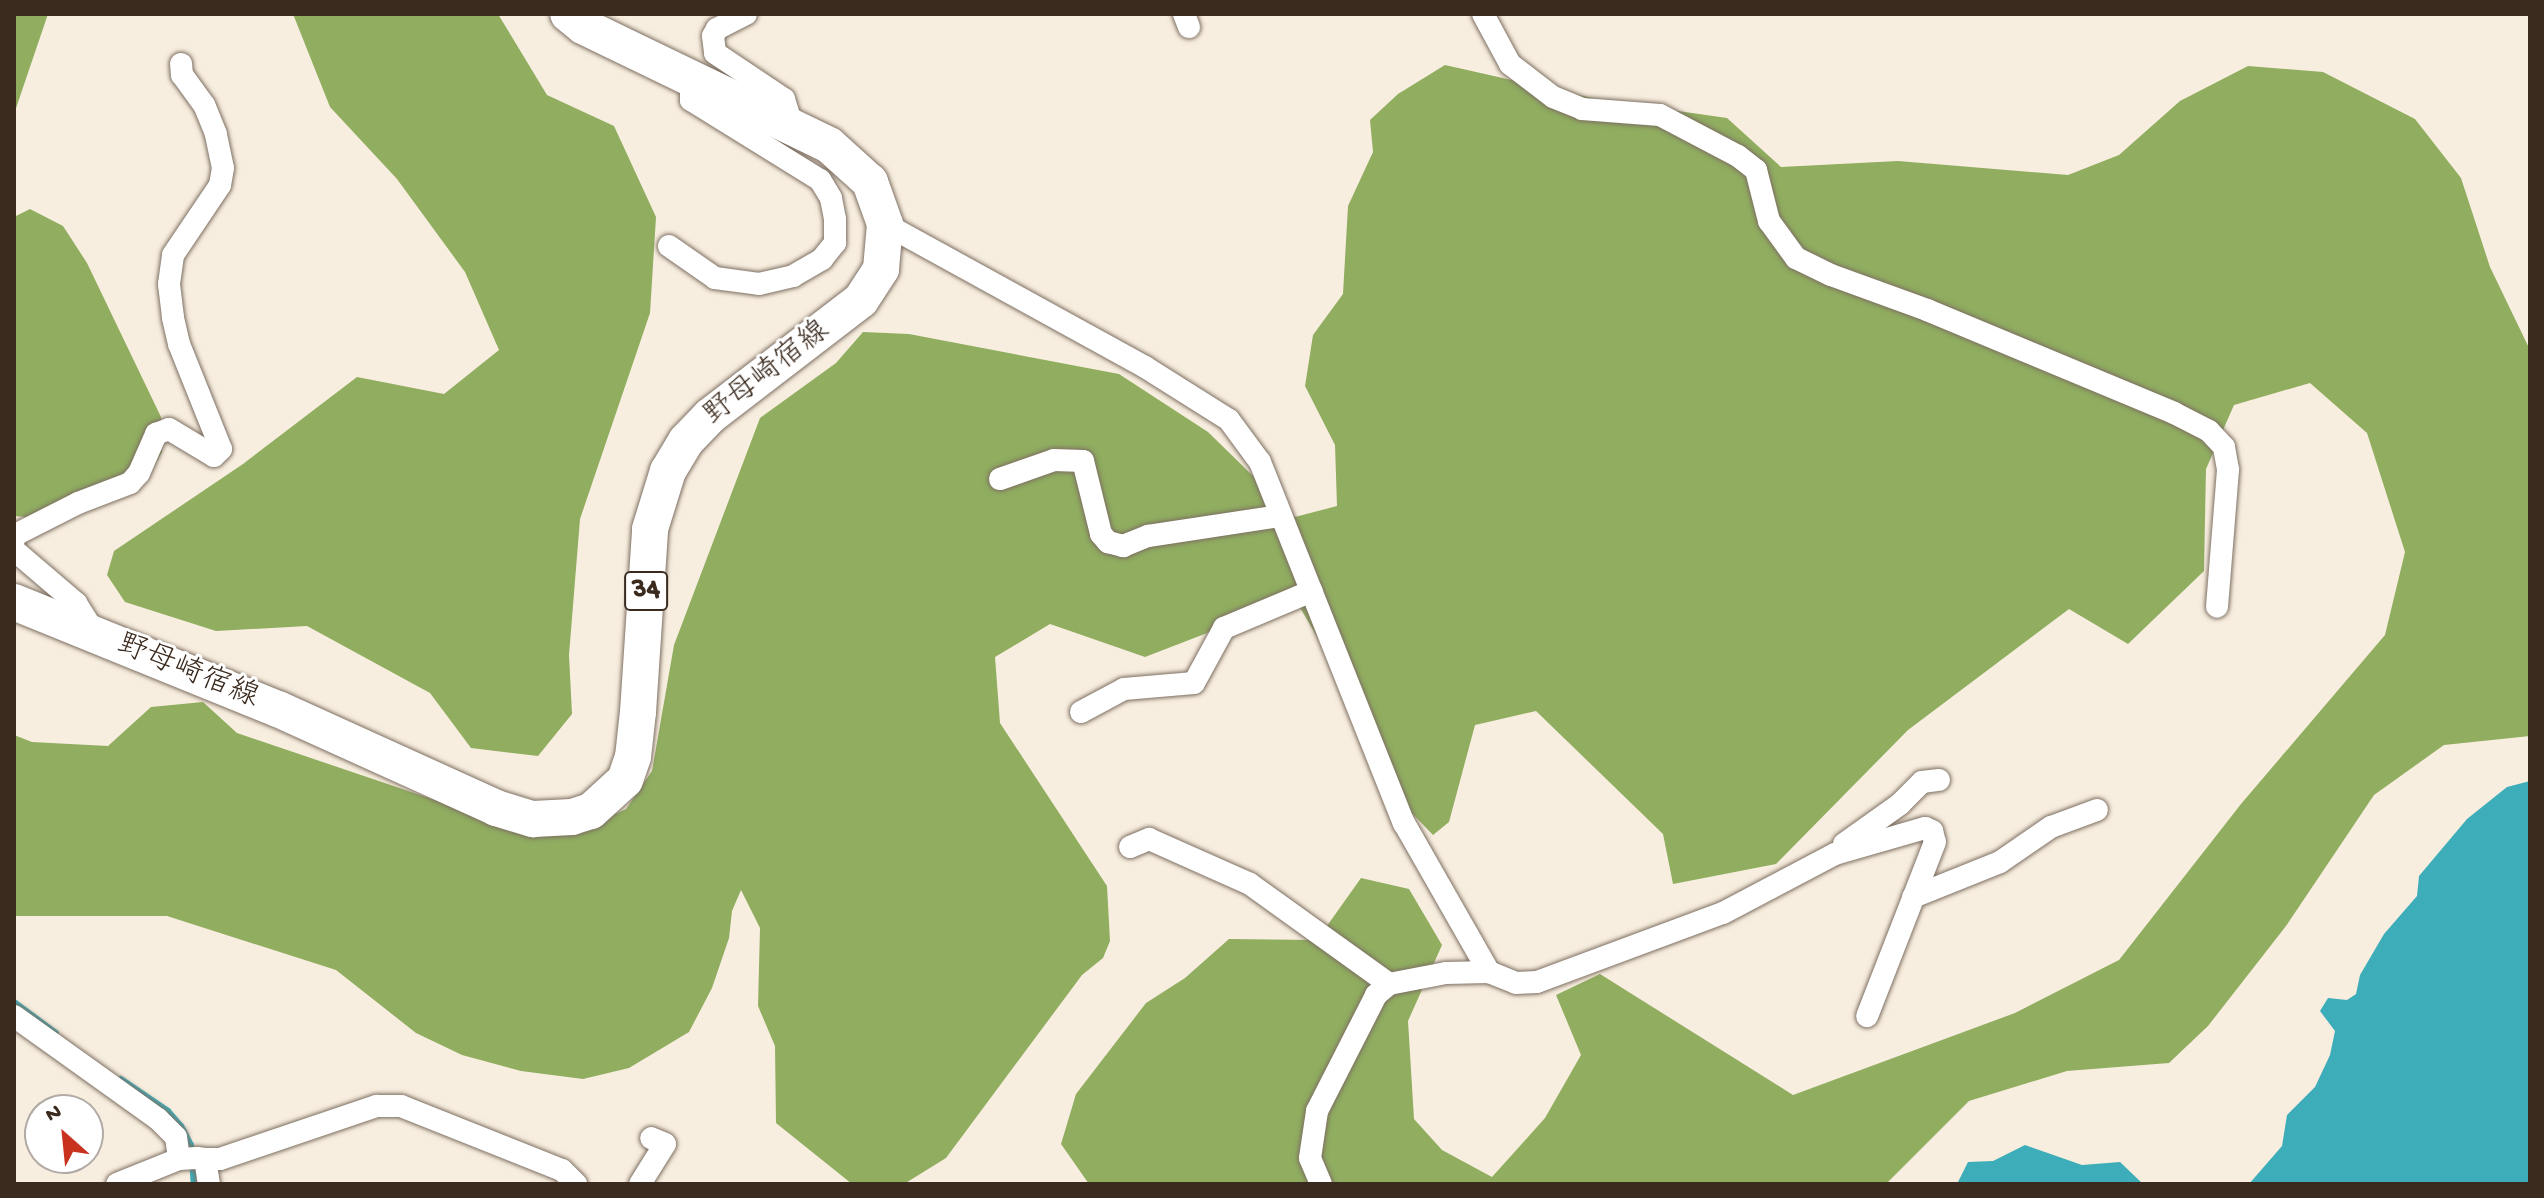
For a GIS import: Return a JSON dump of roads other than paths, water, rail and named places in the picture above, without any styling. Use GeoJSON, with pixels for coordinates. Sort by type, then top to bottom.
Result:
{"type":"FeatureCollection","features":[{"type":"Feature","properties":{"kind":"main road","name":"野母崎宿線"},"geometry":{"type":"LineString","coordinates":[[14,602],[278,709],[496,808],[533,819],[572,817],[591,811],[625,780],[633,757],[650,529],[668,471],[686,441],[710,416],[861,300],[881,269],[885,224],[870,182],[829,145],[583,26],[568,14]]}},
{"type":"Feature","properties":{"kind":"street"},"geometry":{"type":"LineString","coordinates":[[746,14],[717,29],[713,36],[715,53],[784,99],[793,128]]}},
{"type":"Feature","properties":{"kind":"street"},"geometry":{"type":"LineString","coordinates":[[1483,14],[1510,64],[1553,97],[1582,109],[1660,115],[1738,156],[1756,170],[1769,221],[1796,258],[1831,275],[1927,310],[2174,413],[2209,431],[2224,447],[2228,470],[2217,607]]}},
{"type":"Feature","properties":{"kind":"street"},"geometry":{"type":"LineString","coordinates":[[14,539],[17,534],[78,503],[130,483],[139,473],[156,434],[169,429],[214,456],[221,449],[179,344],[169,284],[173,255],[220,185],[223,168],[216,134],[204,105],[182,75],[181,64]]}},
{"type":"Feature","properties":{"kind":"street"},"geometry":{"type":"LineString","coordinates":[[669,246],[715,278],[759,284],[793,276],[822,259],[835,243],[833,208],[820,180],[691,100],[691,78]]}},
{"type":"Feature","properties":{"kind":"street"},"geometry":{"type":"LineString","coordinates":[[885,224],[1145,367],[1229,420],[1260,462],[1404,823],[1489,972]]}},
{"type":"Feature","properties":{"kind":"street"},"geometry":{"type":"LineString","coordinates":[[1000,479],[1054,460],[1083,461],[1101,534],[1108,542],[1123,546],[1148,536],[1281,516]]}},
{"type":"Feature","properties":{"kind":"street"},"geometry":{"type":"LineString","coordinates":[[14,550],[76,603],[97,636]]}},
{"type":"Feature","properties":{"kind":"street"},"geometry":{"type":"LineString","coordinates":[[1081,712],[1124,689],[1194,683],[1224,628],[1312,591]]}},
{"type":"Feature","properties":{"kind":"street"},"geometry":{"type":"LineString","coordinates":[[1835,854],[1850,837],[1900,804],[1922,782],[1939,780]]}},
{"type":"Feature","properties":{"kind":"street"},"geometry":{"type":"LineString","coordinates":[[1913,897],[2000,862],[2051,827],[2097,810]]}},
{"type":"Feature","properties":{"kind":"street"},"geometry":{"type":"LineString","coordinates":[[1321,1184],[1310,1158],[1317,1111],[1376,995],[1389,984],[1446,973],[1489,972],[1516,983],[1537,982],[1723,913],[1835,854],[1908,830],[1925,828],[1932,831],[1935,842],[1867,1016]]}},
{"type":"Feature","properties":{"kind":"street"},"geometry":{"type":"LineString","coordinates":[[1130,847],[1149,839],[1250,884],[1389,984]]}},
{"type":"Feature","properties":{"kind":"street"},"geometry":{"type":"LineString","coordinates":[[14,1016],[158,1119],[176,1137],[209,1184]]}},
{"type":"Feature","properties":{"kind":"street"},"geometry":{"type":"LineString","coordinates":[[117,1184],[191,1158],[220,1159],[377,1106],[401,1106],[562,1170],[576,1184]]}},
{"type":"Feature","properties":{"kind":"street"},"geometry":{"type":"LineString","coordinates":[[640,1184],[665,1144],[651,1138]]}},
{"type":"Feature","properties":{"kind":"water"},"geometry":{"type":"Polygon","coordinates":[[[2530,781],[2530,1184],[2249,1184],[2282,1146],[2287,1115],[2315,1087],[2330,1055],[2335,1031],[2320,1011],[2328,998],[2347,1000],[2356,994],[2360,975],[2384,934],[2417,896],[2419,876],[2467,819],[2507,787],[2530,781]]]}},
{"type":"Feature","properties":{"kind":"water"},"geometry":{"type":"Polygon","coordinates":[[[2025,1145],[2082,1165],[2120,1162],[2143,1184],[1957,1184],[1968,1162],[1993,1161],[2025,1145]]]}},
{"type":"Feature","properties":{"kind":"waterway"},"geometry":{"type":"LineString","coordinates":[[14,1002],[56,1033]]}},
{"type":"Feature","properties":{"kind":"waterway"},"geometry":{"type":"LineString","coordinates":[[121,1079],[168,1111],[181,1126],[191,1145],[194,1184]]}}]}
